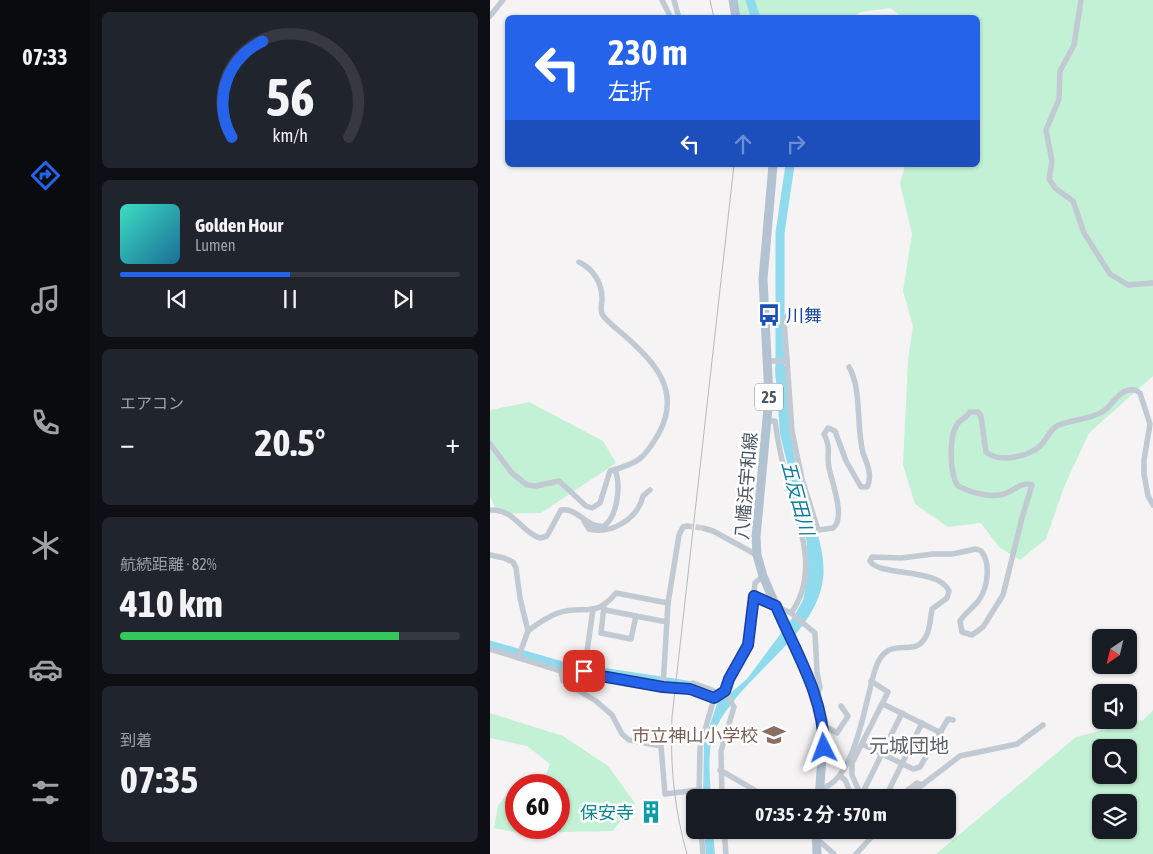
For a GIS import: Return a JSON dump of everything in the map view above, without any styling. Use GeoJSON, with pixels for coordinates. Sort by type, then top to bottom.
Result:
{"type":"FeatureCollection","features":[{"type":"Feature","properties":{"kind":"main road"},"geometry":{"type":"LineString","coordinates":[[732,0],[735,15]]}},
{"type":"Feature","properties":{"kind":"main road","name":"八幡浜宇和線"},"geometry":{"type":"LineString","coordinates":[[773,167],[763,279],[770,361],[768,421],[757,523],[756,555],[763,576],[816,698],[823,724],[824,748],[819,789]]}},
{"type":"Feature","properties":{"kind":"main road"},"geometry":{"type":"LineString","coordinates":[[816,839],[816,854]]}},
{"type":"Feature","properties":{"kind":"street"},"geometry":{"type":"LineString","coordinates":[[490,16],[503,0]]}},
{"type":"Feature","properties":{"kind":"street"},"geometry":{"type":"LineString","coordinates":[[662,0],[670,15]]}},
{"type":"Feature","properties":{"kind":"street"},"geometry":{"type":"LineString","coordinates":[[674,0],[678,15]]}},
{"type":"Feature","properties":{"kind":"street"},"geometry":{"type":"LineString","coordinates":[[1082,0],[1074,45],[1060,71],[1059,99],[1046,130],[1052,161],[1049,179],[1055,188],[1073,201],[1084,233],[1110,274],[1128,285],[1153,282]]}},
{"type":"Feature","properties":{"kind":"street"},"geometry":{"type":"LineString","coordinates":[[490,444],[522,482],[536,486],[559,482],[590,508],[600,503],[610,471],[639,461],[653,443],[666,416],[667,395],[661,376],[647,356],[602,313],[602,296],[598,279],[592,271],[579,262]]}},
{"type":"Feature","properties":{"kind":"street"},"geometry":{"type":"LineString","coordinates":[[789,314],[784,320],[792,431],[802,479],[818,530],[833,528],[838,522],[837,498],[829,467],[830,449],[824,434],[825,430],[831,428],[835,431],[846,461],[861,487],[867,487],[869,483],[868,467],[858,428],[854,376],[850,367]]}},
{"type":"Feature","properties":{"kind":"street"},"geometry":{"type":"LineString","coordinates":[[770,361],[786,361]]}},
{"type":"Feature","properties":{"kind":"street"},"geometry":{"type":"LineString","coordinates":[[825,789],[835,783],[840,776],[862,725],[877,662],[888,650],[918,645],[923,642],[929,629],[932,609],[946,598],[949,591],[946,584],[940,581],[904,571],[878,568],[872,565],[870,561],[872,557],[901,558],[952,554],[976,549],[981,551],[987,564],[987,576],[982,595],[960,621],[962,632],[967,635],[972,635],[983,627],[1007,586],[1011,560],[1032,485],[1027,483],[1001,495],[977,492],[958,486],[953,474],[950,453],[958,424],[970,412],[978,412],[981,416],[986,452],[994,457],[1013,457],[1041,446],[1051,431],[1058,425],[1096,415],[1108,407],[1121,392],[1135,390],[1140,393],[1150,424],[1144,460],[1144,474],[1148,496],[1153,505]]}},
{"type":"Feature","properties":{"kind":"street"},"geometry":{"type":"LineString","coordinates":[[768,421],[775,422],[781,458],[798,518],[806,557],[804,583],[796,606],[791,614]]}},
{"type":"Feature","properties":{"kind":"street"},"geometry":{"type":"LineString","coordinates":[[490,510],[497,510],[513,517],[531,534],[540,538],[547,536],[560,510],[566,509],[599,527],[604,526],[612,518],[618,500],[618,476],[614,470]]}},
{"type":"Feature","properties":{"kind":"street"},"geometry":{"type":"LineString","coordinates":[[581,517],[589,529],[601,532],[608,530],[633,516],[641,504],[643,496],[650,490]]}},
{"type":"Feature","properties":{"kind":"street"},"geometry":{"type":"LineString","coordinates":[[663,684],[668,603],[679,535],[683,527],[687,526]]}},
{"type":"Feature","properties":{"kind":"street"},"geometry":{"type":"LineString","coordinates":[[702,528],[713,531],[756,555]]}},
{"type":"Feature","properties":{"kind":"street"},"geometry":{"type":"LineString","coordinates":[[490,555],[513,562],[516,568],[520,598],[528,631]]}},
{"type":"Feature","properties":{"kind":"street"},"geometry":{"type":"LineString","coordinates":[[699,789],[700,748],[720,695],[748,645],[755,583],[763,576]]}},
{"type":"Feature","properties":{"kind":"street"},"geometry":{"type":"LineString","coordinates":[[636,616],[631,639],[601,633],[604,608],[616,593],[668,603]]}},
{"type":"Feature","properties":{"kind":"street"},"geometry":{"type":"LineString","coordinates":[[754,596],[791,614],[815,633],[820,687],[816,698]]}},
{"type":"Feature","properties":{"kind":"street"},"geometry":{"type":"LineString","coordinates":[[519,655],[528,631],[538,623],[560,612],[604,608],[667,622]]}},
{"type":"Feature","properties":{"kind":"street"},"geometry":{"type":"LineString","coordinates":[[584,670],[593,609]]}},
{"type":"Feature","properties":{"kind":"street"},"geometry":{"type":"LineString","coordinates":[[490,649],[519,655],[562,670],[584,670],[720,695]]}},
{"type":"Feature","properties":{"kind":"street"},"geometry":{"type":"LineString","coordinates":[[562,670],[563,681],[591,698],[608,712],[629,740],[661,746],[665,794],[686,792]]}},
{"type":"Feature","properties":{"kind":"street"},"geometry":{"type":"LineString","coordinates":[[859,789],[851,769],[888,692],[871,681]]}},
{"type":"Feature","properties":{"kind":"street"},"geometry":{"type":"LineString","coordinates":[[693,683],[712,690],[732,703],[733,712],[723,738],[720,770],[721,789]]}},
{"type":"Feature","properties":{"kind":"street"},"geometry":{"type":"LineString","coordinates":[[883,704],[941,733]]}},
{"type":"Feature","properties":{"kind":"street"},"geometry":{"type":"LineString","coordinates":[[823,724],[837,734],[848,716],[841,706]]}},
{"type":"Feature","properties":{"kind":"street"},"geometry":{"type":"LineString","coordinates":[[864,789],[902,714]]}},
{"type":"Feature","properties":{"kind":"street"},"geometry":{"type":"LineString","coordinates":[[862,744],[912,769],[923,766],[948,719],[953,720]]}},
{"type":"Feature","properties":{"kind":"street"},"geometry":{"type":"LineString","coordinates":[[890,789],[922,723]]}},
{"type":"Feature","properties":{"kind":"street"},"geometry":{"type":"LineString","coordinates":[[916,789],[960,756],[1017,744],[1044,725]]}},
{"type":"Feature","properties":{"kind":"street"},"geometry":{"type":"LineString","coordinates":[[720,770],[753,789]]}},
{"type":"Feature","properties":{"kind":"street"},"geometry":{"type":"LineString","coordinates":[[840,776],[845,780],[849,789]]}},
{"type":"Feature","properties":{"kind":"street"},"geometry":{"type":"LineString","coordinates":[[908,789],[917,783],[921,785]]}},
{"type":"Feature","properties":{"kind":"street"},"geometry":{"type":"LineString","coordinates":[[702,839],[703,854]]}},
{"type":"Feature","properties":{"kind":"street"},"geometry":{"type":"LineString","coordinates":[[725,839],[726,854]]}},
{"type":"Feature","properties":{"kind":"street"},"geometry":{"type":"LineString","coordinates":[[820,839],[834,854]]}},
{"type":"Feature","properties":{"kind":"street"},"geometry":{"type":"LineString","coordinates":[[856,854],[870,839]]}},
{"type":"Feature","properties":{"kind":"green space"},"geometry":{"type":"Polygon","coordinates":[[[729,0],[1153,0],[1153,376],[1089,433],[1064,487],[1046,539],[1020,560],[999,547],[981,523],[948,527],[915,504],[903,465],[908,360],[913,326],[903,291],[912,234],[900,183],[904,167],[980,167],[980,15],[899,15],[890,8],[861,12],[856,15],[733,15],[729,0]]]}},
{"type":"Feature","properties":{"kind":"green space"},"geometry":{"type":"Polygon","coordinates":[[[529,402],[603,441],[616,463],[541,513],[498,514],[490,496],[490,413],[491,410],[529,402]]]}},
{"type":"Feature","properties":{"kind":"green space"},"geometry":{"type":"Polygon","coordinates":[[[1153,710],[1153,854],[936,854],[1076,737],[1108,729],[1137,729],[1137,722],[1143,720],[1153,710]]]}},
{"type":"Feature","properties":{"kind":"green space"},"geometry":{"type":"Polygon","coordinates":[[[490,713],[563,736],[608,766],[635,803],[613,831],[570,832],[570,774],[546,774],[550,764],[527,746],[490,738],[490,713]]]}},
{"type":"Feature","properties":{"kind":"green space"},"geometry":{"type":"Polygon","coordinates":[[[505,796],[505,830],[494,828],[498,806],[505,796]]]}},
{"type":"Feature","properties":{"kind":"water"},"geometry":{"type":"Polygon","coordinates":[[[786,366],[792,443],[797,468],[820,542],[824,571],[822,585],[815,605],[804,623],[742,691],[728,708],[717,726],[710,752],[711,789],[703,789],[704,742],[717,704],[747,679],[796,613],[803,600],[807,581],[807,543],[780,434],[775,367],[786,366]]]}},
{"type":"Feature","properties":{"kind":"water"},"geometry":{"type":"Polygon","coordinates":[[[705,839],[714,839],[715,854],[706,854],[705,839]]]}},
{"type":"Feature","properties":{"kind":"waterway","name":"五反田川"},"geometry":{"type":"LineString","coordinates":[[750,0],[755,15]]}},
{"type":"Feature","properties":{"kind":"waterway","name":"五反田川"},"geometry":{"type":"LineString","coordinates":[[780,376],[780,233],[790,167]]}},
{"type":"Feature","properties":{"kind":"waterway"},"geometry":{"type":"LineString","coordinates":[[490,645],[562,666],[693,686],[710,692],[726,704]]}},
{"type":"Feature","properties":{"kind":"tunnel"},"geometry":{"type":"LineString","coordinates":[[687,526],[703,528]]}},
{"type":"Feature","properties":{"kind":"railway"},"geometry":{"type":"LineString","coordinates":[[710,0],[713,15]]}},
{"type":"Feature","properties":{"kind":"railway"},"geometry":{"type":"LineString","coordinates":[[687,854],[674,786],[672,717],[734,167]]}},
{"type":"Feature","properties":{"kind":"place","name":"川舞"},"geometry":{"type":"Point","coordinates":[769,315]}},
{"type":"Feature","properties":{"kind":"place","name":"市立神山小学校"},"geometry":{"type":"Point","coordinates":[774,735]}},
{"type":"Feature","properties":{"kind":"place","name":"保安寺"},"geometry":{"type":"Point","coordinates":[651,812]}},
{"type":"Feature","properties":{"kind":"district","name":"元城団地"},"geometry":{"type":"Point","coordinates":[909,745]}},
{"type":"Feature","properties":{"kind":"route"},"geometry":{"type":"LineString","coordinates":[[584,671],[584,673],[627,679],[649,685],[690,689],[714,698],[719,696],[725,691],[729,679],[748,645],[754,596],[776,606],[816,698],[823,724],[824,748]]}}]}
